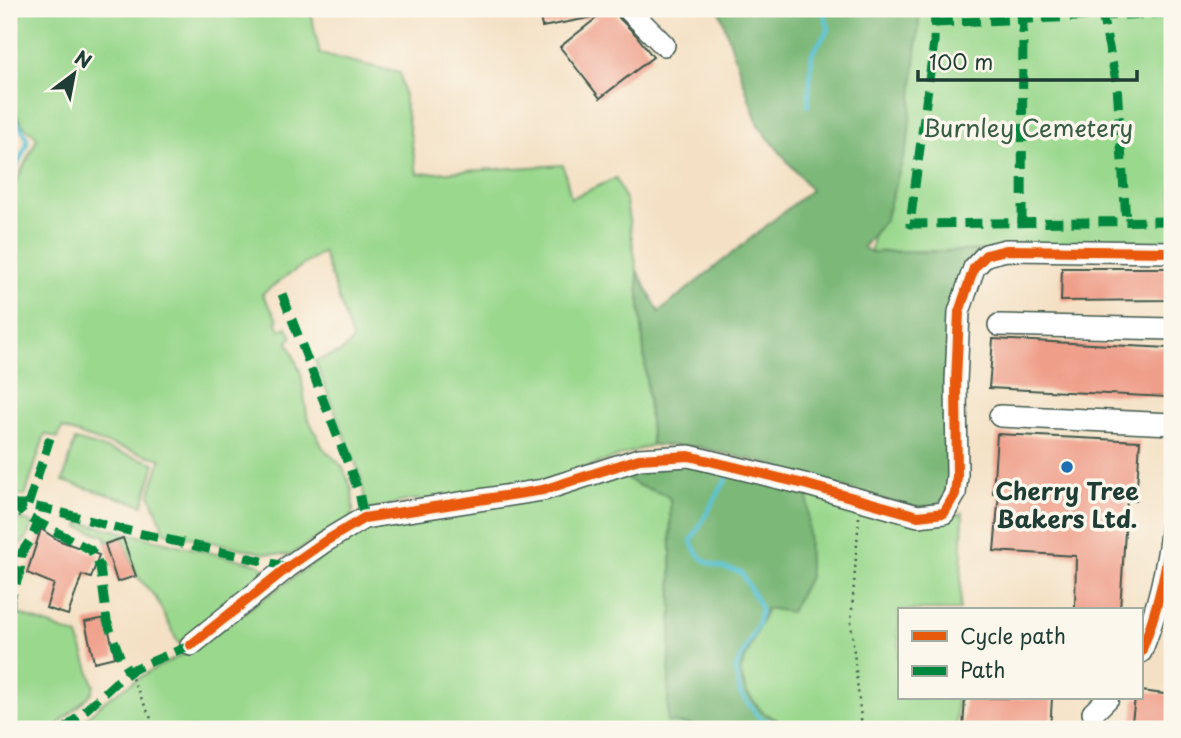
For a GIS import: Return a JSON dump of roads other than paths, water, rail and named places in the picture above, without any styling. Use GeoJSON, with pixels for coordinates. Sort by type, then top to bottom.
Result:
{"type":"FeatureCollection","features":[{"type":"Feature","properties":{"kind":"street"},"geometry":{"type":"LineString","coordinates":[[628,9],[664,45]]}},
{"type":"Feature","properties":{"kind":"street"},"geometry":{"type":"LineString","coordinates":[[191,645],[285,569],[364,518],[543,490],[639,459],[689,456],[918,516],[944,513],[955,494],[957,476],[956,382],[959,312],[974,268],[986,256],[1006,250],[1172,253]]}},
{"type":"Feature","properties":{"kind":"street"},"geometry":{"type":"LineString","coordinates":[[999,325],[1172,329]]}},
{"type":"Feature","properties":{"kind":"street"},"geometry":{"type":"LineString","coordinates":[[1000,416],[1172,424]]}},
{"type":"Feature","properties":{"kind":"street"},"geometry":{"type":"LineString","coordinates":[[1142,650],[1151,627],[1169,554],[1172,523]]}},
{"type":"Feature","properties":{"kind":"waterway"},"geometry":{"type":"LineString","coordinates":[[808,106],[812,53],[829,29],[822,9]]}},
{"type":"Feature","properties":{"kind":"waterway"},"geometry":{"type":"LineString","coordinates":[[9,108],[27,138],[27,144],[9,183]]}},
{"type":"Feature","properties":{"kind":"waterway"},"geometry":{"type":"LineString","coordinates":[[727,478],[691,541],[699,556],[710,564],[741,572],[761,608],[758,624],[735,670],[740,693],[760,718],[783,729]]}},
{"type":"Feature","properties":{"kind":"place","name":"Cherry Tree Bakers Ltd."},"geometry":{"type":"Point","coordinates":[1067,467]}},
{"type":"Feature","properties":{"kind":"park label","name":"Burnley Cemetery"},"geometry":{"type":"Point","coordinates":[1028,129]}}]}
